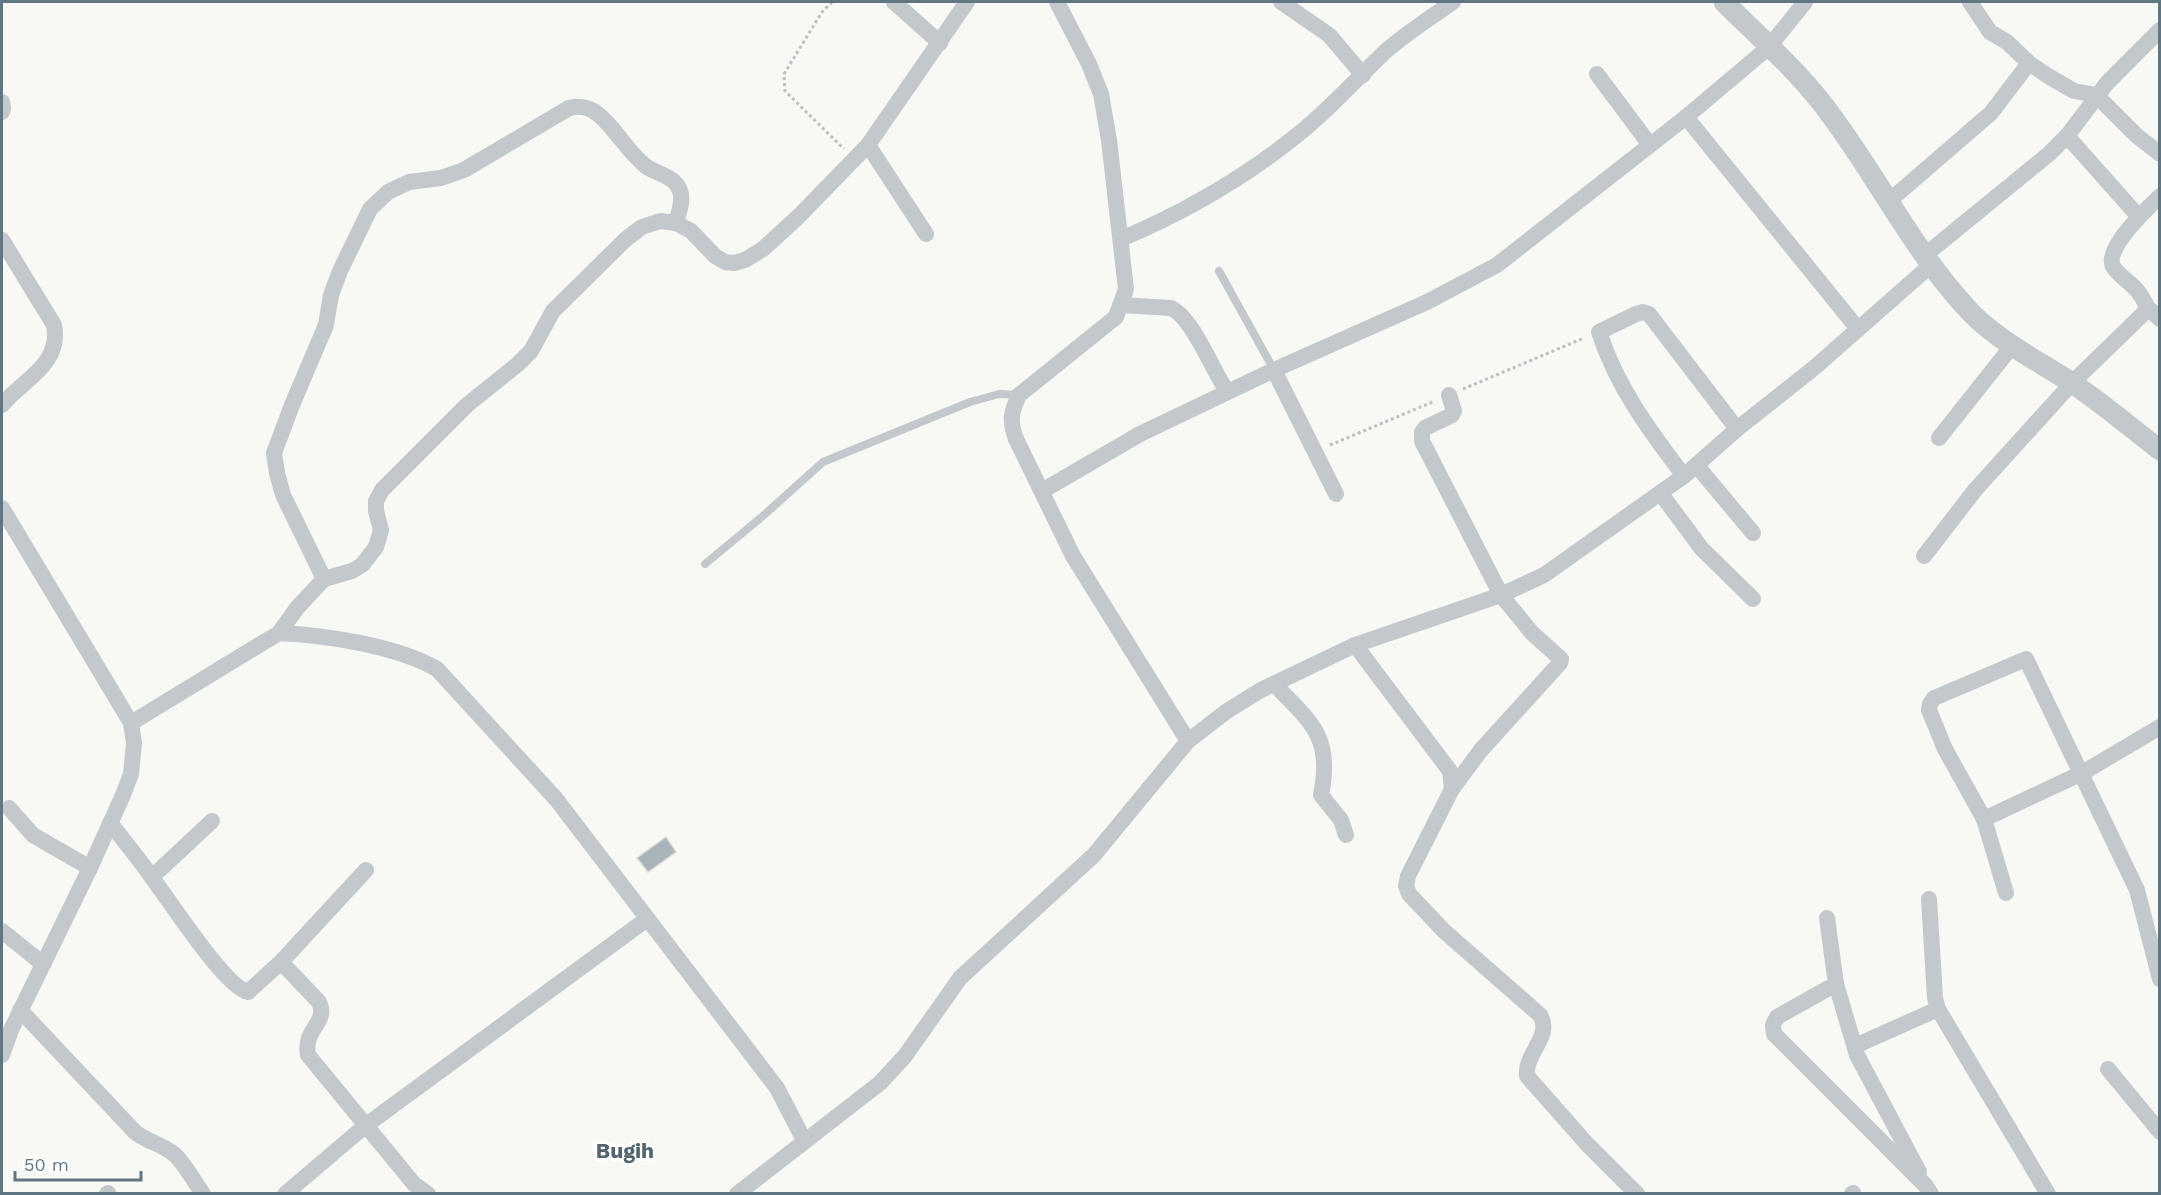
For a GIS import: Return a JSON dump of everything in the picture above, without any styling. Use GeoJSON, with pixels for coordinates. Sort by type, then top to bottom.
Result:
{"type":"FeatureCollection","features":[{"type":"Feature","properties":{"kind":"street"},"geometry":{"type":"LineString","coordinates":[[894,2],[940,43]]}},
{"type":"Feature","properties":{"kind":"street"},"geometry":{"type":"LineString","coordinates":[[130,723],[279,633],[297,608],[324,579],[352,571],[362,565],[376,547],[379,538],[381,530],[375,511],[376,501],[382,490],[467,405],[531,351],[553,311],[642,227],[660,221],[676,223],[691,231],[715,256],[725,262],[734,263],[745,260],[763,249],[868,145],[968,2]]}},
{"type":"Feature","properties":{"kind":"street"},"geometry":{"type":"LineString","coordinates":[[1057,2],[1089,64],[1101,94],[1126,289],[1116,317],[1019,394],[1012,410],[1011,425],[1073,556],[1188,741]]}},
{"type":"Feature","properties":{"kind":"street"},"geometry":{"type":"LineString","coordinates":[[1281,2],[1329,35],[1363,75]]}},
{"type":"Feature","properties":{"kind":"street"},"geometry":{"type":"LineString","coordinates":[[1121,239],[1160,223],[1195,204],[1266,158],[1302,131],[1406,34],[1453,2]]}},
{"type":"Feature","properties":{"kind":"street"},"geometry":{"type":"LineString","coordinates":[[1724,2],[1811,90],[1833,117],[1927,260],[1964,306],[2012,346],[2072,383],[2160,450]]}},
{"type":"Feature","properties":{"kind":"street"},"geometry":{"type":"LineString","coordinates":[[1042,491],[1140,434],[1274,370],[1427,302],[1497,265],[1686,117],[1769,47],[1805,2]]}},
{"type":"Feature","properties":{"kind":"street"},"geometry":{"type":"LineString","coordinates":[[1970,2],[1990,32],[2007,42],[2030,63],[2074,91],[2096,95],[2137,136],[2160,154]]}},
{"type":"Feature","properties":{"kind":"street"},"geometry":{"type":"LineString","coordinates":[[738,1194],[804,1140],[880,1083],[905,1056],[960,978],[1094,855],[1188,741],[1227,711],[1274,684],[1355,645],[1501,595],[1544,575],[1661,494],[1737,429],[1814,368],[1858,329],[1927,260],[2050,153],[2067,136],[2096,95],[2160,30]]}},
{"type":"Feature","properties":{"kind":"street"},"geometry":{"type":"LineString","coordinates":[[1888,202],[1990,113],[2030,63]]}},
{"type":"Feature","properties":{"kind":"street"},"geometry":{"type":"LineString","coordinates":[[1597,74],[1650,145]]}},
{"type":"Feature","properties":{"kind":"street"},"geometry":{"type":"LineString","coordinates":[[2,102],[2,112]]}},
{"type":"Feature","properties":{"kind":"street"},"geometry":{"type":"LineString","coordinates":[[324,579],[283,495],[274,453],[326,325],[331,295],[340,271],[370,209],[388,192],[398,187],[409,182],[441,178],[464,170],[569,108],[579,106],[600,115],[641,162],[675,183],[680,190],[681,199],[676,223]]}},
{"type":"Feature","properties":{"kind":"street"},"geometry":{"type":"LineString","coordinates":[[1686,117],[1858,329]]}},
{"type":"Feature","properties":{"kind":"street"},"geometry":{"type":"LineString","coordinates":[[2067,136],[2139,216]]}},
{"type":"Feature","properties":{"kind":"street"},"geometry":{"type":"LineString","coordinates":[[868,145],[926,234]]}},
{"type":"Feature","properties":{"kind":"street"},"geometry":{"type":"LineString","coordinates":[[2160,196],[2139,216],[2114,248],[2111,261],[2114,267],[2140,292],[2147,307],[2160,320]]}},
{"type":"Feature","properties":{"kind":"street"},"geometry":{"type":"LineString","coordinates":[[2,240],[54,325],[55,333],[49,358],[43,368],[12,393],[2,405]]}},
{"type":"Feature","properties":{"kind":"street"},"geometry":{"type":"LineString","coordinates":[[1121,305],[1171,308],[1178,311],[1188,322],[1227,392]]}},
{"type":"Feature","properties":{"kind":"street"},"geometry":{"type":"LineString","coordinates":[[1924,556],[1975,490],[2072,383],[2137,320],[2147,307]]}},
{"type":"Feature","properties":{"kind":"street"},"geometry":{"type":"LineString","coordinates":[[1737,429],[1649,314],[1643,312],[1636,314],[1599,332],[1620,384],[1647,429],[1753,533]]}},
{"type":"Feature","properties":{"kind":"street"},"geometry":{"type":"LineString","coordinates":[[1939,438],[2012,346]]}},
{"type":"Feature","properties":{"kind":"street"},"geometry":{"type":"LineString","coordinates":[[1274,370],[1336,494]]}},
{"type":"Feature","properties":{"kind":"street"},"geometry":{"type":"LineString","coordinates":[[1449,395],[1454,411],[1452,415],[1425,428],[1422,432],[1422,441],[1501,595],[1532,633],[1561,659],[1560,663],[1481,750],[1452,789],[1408,876],[1406,886],[1409,894],[1444,932],[1540,1015],[1544,1022],[1544,1030],[1528,1062],[1527,1076],[1587,1144],[1637,1194]]}},
{"type":"Feature","properties":{"kind":"street"},"geometry":{"type":"LineString","coordinates":[[1661,494],[1702,549],[1753,599]]}},
{"type":"Feature","properties":{"kind":"street"},"geometry":{"type":"LineString","coordinates":[[2,508],[130,723],[134,743],[131,774],[90,868],[20,1011],[6,1025],[2,1054]]}},
{"type":"Feature","properties":{"kind":"street"},"geometry":{"type":"LineString","coordinates":[[279,633],[377,647],[419,659],[437,669],[556,799],[777,1088],[804,1140]]}},
{"type":"Feature","properties":{"kind":"street"},"geometry":{"type":"LineString","coordinates":[[1355,645],[1446,764],[1450,771],[1452,789]]}},
{"type":"Feature","properties":{"kind":"street"},"geometry":{"type":"LineString","coordinates":[[2006,893],[1984,819],[1945,748],[1929,710],[1934,698],[2026,659],[2137,890],[2160,979]]}},
{"type":"Feature","properties":{"kind":"street"},"geometry":{"type":"LineString","coordinates":[[1274,684],[1314,726],[1323,747],[1326,775],[1322,795],[1337,813],[1346,836]]}},
{"type":"Feature","properties":{"kind":"street"},"geometry":{"type":"LineString","coordinates":[[1984,819],[2082,773],[2160,727]]}},
{"type":"Feature","properties":{"kind":"street"},"geometry":{"type":"LineString","coordinates":[[9,808],[33,835],[90,868]]}},
{"type":"Feature","properties":{"kind":"street"},"geometry":{"type":"LineString","coordinates":[[152,877],[212,821]]}},
{"type":"Feature","properties":{"kind":"street"},"geometry":{"type":"LineString","coordinates":[[110,823],[195,938],[230,980],[243,991],[248,992],[253,990],[281,962],[366,870]]}},
{"type":"Feature","properties":{"kind":"street"},"geometry":{"type":"LineString","coordinates":[[1929,899],[1935,998],[1938,1009],[2048,1194]]}},
{"type":"Feature","properties":{"kind":"street"},"geometry":{"type":"LineString","coordinates":[[285,1194],[365,1126],[647,918]]}},
{"type":"Feature","properties":{"kind":"street"},"geometry":{"type":"LineString","coordinates":[[1827,918],[1836,984],[1857,1055],[1929,1190]]}},
{"type":"Feature","properties":{"kind":"street"},"geometry":{"type":"LineString","coordinates":[[2,931],[43,964]]}},
{"type":"Feature","properties":{"kind":"street"},"geometry":{"type":"LineString","coordinates":[[281,962],[322,1008],[322,1014],[308,1036],[308,1055],[414,1184],[428,1194]]}},
{"type":"Feature","properties":{"kind":"street"},"geometry":{"type":"LineString","coordinates":[[1836,984],[1777,1017],[1773,1024],[1774,1034],[1929,1190]]}},
{"type":"Feature","properties":{"kind":"street"},"geometry":{"type":"LineString","coordinates":[[1855,1046],[1938,1009]]}},
{"type":"Feature","properties":{"kind":"street"},"geometry":{"type":"LineString","coordinates":[[20,1011],[135,1132],[144,1140],[164,1147],[175,1155],[203,1194]]}},
{"type":"Feature","properties":{"kind":"street"},"geometry":{"type":"LineString","coordinates":[[2108,1069],[2160,1132]]}},
{"type":"Feature","properties":{"kind":"lane"},"geometry":{"type":"LineString","coordinates":[[1219,271],[1274,370]]}},
{"type":"Feature","properties":{"kind":"lane"},"geometry":{"type":"LineString","coordinates":[[705,564],[823,462],[970,402],[999,394],[1019,394]]}},
{"type":"Feature","properties":{"kind":"path"},"geometry":{"type":"LineString","coordinates":[[832,2],[822,12],[784,74],[783,84],[784,91],[854,159]]}},
{"type":"Feature","properties":{"kind":"building"},"geometry":{"type":"Polygon","coordinates":[[[666,837],[676,852],[648,872],[637,858],[666,837]]]}},
{"type":"Feature","properties":{"kind":"district","name":"Bugih"},"geometry":{"type":"Point","coordinates":[625,1151]}}]}
